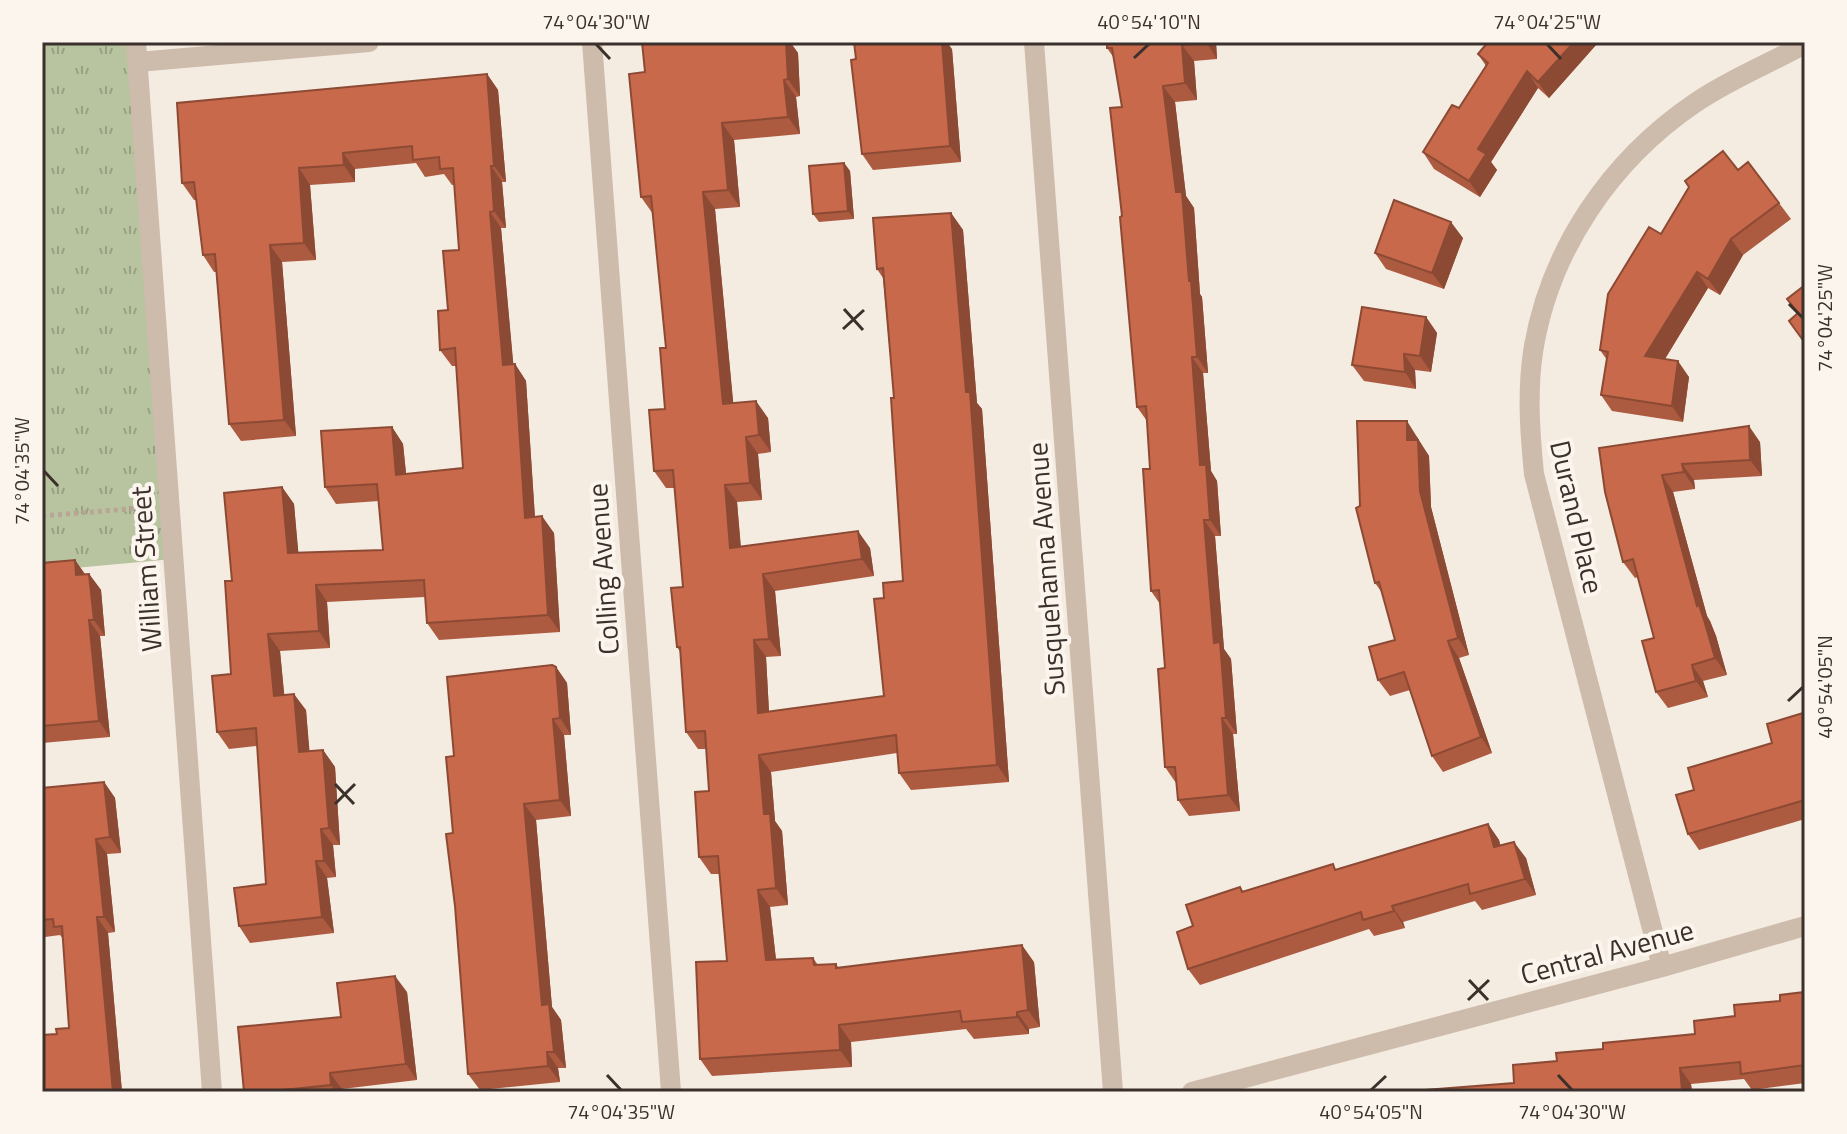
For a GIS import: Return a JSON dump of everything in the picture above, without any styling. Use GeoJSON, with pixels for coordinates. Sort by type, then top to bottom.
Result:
{"type":"FeatureCollection","features":[{"type":"Feature","properties":{"kind":"street"},"geometry":{"type":"LineString","coordinates":[[137,52],[369,42]]}},
{"type":"Feature","properties":{"kind":"street","name":"Colling Avenue"},"geometry":{"type":"LineString","coordinates":[[592,42],[671,1092]]}},
{"type":"Feature","properties":{"kind":"street","name":"Susquehanna Avenue"},"geometry":{"type":"LineString","coordinates":[[1034,42],[1113,1092]]}},
{"type":"Feature","properties":{"kind":"street","name":"Durand Place"},"geometry":{"type":"LineString","coordinates":[[1662,967],[1534,474],[1528,416],[1533,352],[1547,295],[1572,237],[1600,193],[1638,150],[1696,102],[1803,45]]}},
{"type":"Feature","properties":{"kind":"street","name":"William Street"},"geometry":{"type":"LineString","coordinates":[[137,52],[212,1092]]}},
{"type":"Feature","properties":{"kind":"street","name":"Central Avenue"},"geometry":{"type":"LineString","coordinates":[[1192,1092],[1805,926]]}},
{"type":"Feature","properties":{"kind":"path"},"geometry":{"type":"LineString","coordinates":[[42,516],[170,506]]}},
{"type":"Feature","properties":{"kind":"green space"},"geometry":{"type":"Polygon","coordinates":[[[42,42],[137,42],[173,559],[42,571],[42,42]]]}},
{"type":"Feature","properties":{"kind":"building"},"geometry":{"type":"Polygon","coordinates":[[[642,42],[786,42],[788,79],[784,80],[788,117],[722,123],[728,190],[703,192],[723,404],[756,401],[759,435],[746,437],[750,483],[725,485],[730,548],[858,531],[862,559],[763,574],[769,639],[754,640],[758,713],[884,696],[874,599],[884,598],[883,583],[903,581],[891,398],[894,398],[883,268],[877,269],[873,218],[951,213],[966,392],[970,392],[997,765],[899,773],[896,735],[759,755],[764,814],[770,814],[776,888],[758,890],[766,960],[813,958],[814,965],[836,964],[836,968],[1022,945],[1028,1010],[1017,1012],[1017,1017],[962,1022],[960,1011],[839,1025],[840,1050],[700,1059],[696,962],[727,961],[718,856],[699,857],[695,792],[709,791],[705,731],[686,732],[680,647],[677,647],[671,588],[683,587],[673,470],[654,471],[649,410],[665,409],[660,348],[666,348],[651,196],[641,197],[629,74],[645,72],[642,42]]]}},
{"type":"Feature","properties":{"kind":"building"},"geometry":{"type":"Polygon","coordinates":[[[854,42],[942,42],[950,146],[862,154],[851,60],[856,59],[854,42]]]}},
{"type":"Feature","properties":{"kind":"building"},"geometry":{"type":"Polygon","coordinates":[[[1107,42],[1206,42],[1182,45],[1185,83],[1163,86],[1176,192],[1182,192],[1191,281],[1197,357],[1192,357],[1200,465],[1206,465],[1210,520],[1204,520],[1214,643],[1220,642],[1228,795],[1178,800],[1175,767],[1165,767],[1158,669],[1165,668],[1159,590],[1151,591],[1143,469],[1150,469],[1146,406],[1137,407],[1110,108],[1122,107],[1112,48],[1107,48],[1107,42]]]}},
{"type":"Feature","properties":{"kind":"building"},"geometry":{"type":"Polygon","coordinates":[[[1488,42],[1574,42],[1538,82],[1527,71],[1478,149],[1486,154],[1469,181],[1423,152],[1452,105],[1459,108],[1488,63],[1478,54],[1488,42]]]}},
{"type":"Feature","properties":{"kind":"building"},"geometry":{"type":"Polygon","coordinates":[[[487,74],[494,166],[491,166],[494,211],[490,212],[503,365],[515,364],[525,518],[542,516],[548,615],[427,623],[424,580],[316,585],[319,631],[268,634],[274,696],[294,694],[299,752],[323,750],[329,828],[321,829],[324,861],[316,861],[322,917],[239,926],[234,888],[266,884],[256,728],[217,732],[212,676],[231,674],[225,581],[232,581],[224,493],[282,487],[288,553],[383,550],[377,484],[325,487],[321,431],[392,427],[396,475],[463,468],[455,348],[440,350],[438,311],[448,310],[443,251],[459,250],[453,168],[440,169],[439,157],[413,160],[412,146],[343,153],[344,165],[299,168],[304,243],[270,245],[284,420],[229,424],[215,254],[203,255],[194,182],[182,183],[177,103],[487,74]]]}},
{"type":"Feature","properties":{"kind":"building"},"geometry":{"type":"Polygon","coordinates":[[[1723,151],[1738,170],[1748,162],[1779,203],[1731,239],[1708,279],[1697,272],[1645,356],[1678,361],[1672,406],[1601,395],[1608,352],[1600,350],[1608,294],[1649,227],[1661,234],[1689,187],[1685,181],[1723,151]]]}},
{"type":"Feature","properties":{"kind":"building"},"geometry":{"type":"Polygon","coordinates":[[[844,163],[848,211],[813,214],[809,166],[844,163]]]}},
{"type":"Feature","properties":{"kind":"building"},"geometry":{"type":"Polygon","coordinates":[[[1394,200],[1451,222],[1432,273],[1375,253],[1394,200]]]}},
{"type":"Feature","properties":{"kind":"building"},"geometry":{"type":"Polygon","coordinates":[[[1805,285],[1805,343],[1789,321],[1798,313],[1787,299],[1805,285]]]}},
{"type":"Feature","properties":{"kind":"building"},"geometry":{"type":"Polygon","coordinates":[[[1362,307],[1426,317],[1420,356],[1404,354],[1405,372],[1352,365],[1362,307]]]}},
{"type":"Feature","properties":{"kind":"building"},"geometry":{"type":"Polygon","coordinates":[[[1357,421],[1407,421],[1407,440],[1418,440],[1420,491],[1458,638],[1448,641],[1481,737],[1432,756],[1404,672],[1378,680],[1369,647],[1395,640],[1379,582],[1375,583],[1356,508],[1360,506],[1357,421]]]}},
{"type":"Feature","properties":{"kind":"building"},"geometry":{"type":"Polygon","coordinates":[[[1749,426],[1750,460],[1682,464],[1684,472],[1662,475],[1697,606],[1715,658],[1692,665],[1696,681],[1656,692],[1642,641],[1654,638],[1633,559],[1623,562],[1605,492],[1599,448],[1749,426]]]}},
{"type":"Feature","properties":{"kind":"building"},"geometry":{"type":"Polygon","coordinates":[[[75,560],[76,575],[89,574],[94,620],[89,620],[99,721],[42,726],[42,563],[75,560]]]}},
{"type":"Feature","properties":{"kind":"building"},"geometry":{"type":"Polygon","coordinates":[[[556,667],[560,718],[553,719],[560,800],[524,804],[542,1005],[549,1004],[554,1052],[547,1052],[548,1066],[468,1074],[446,834],[453,833],[446,757],[454,756],[447,677],[556,667]]]}},
{"type":"Feature","properties":{"kind":"building"},"geometry":{"type":"Polygon","coordinates":[[[1803,713],[1805,800],[1688,834],[1676,795],[1694,790],[1688,768],[1772,743],[1767,724],[1803,713]]]}},
{"type":"Feature","properties":{"kind":"building"},"geometry":{"type":"Polygon","coordinates":[[[104,782],[110,837],[96,839],[104,917],[97,917],[113,1092],[42,1092],[42,1035],[57,1034],[56,1029],[69,1028],[62,926],[54,927],[53,919],[42,920],[42,788],[104,782]]]}},
{"type":"Feature","properties":{"kind":"building"},"geometry":{"type":"Polygon","coordinates":[[[1488,824],[1494,847],[1514,842],[1525,879],[1470,894],[1468,884],[1392,906],[1394,911],[1363,920],[1361,912],[1188,969],[1177,932],[1193,926],[1186,905],[1240,887],[1242,892],[1333,864],[1335,870],[1488,824]]]}},
{"type":"Feature","properties":{"kind":"building"},"geometry":{"type":"Polygon","coordinates":[[[395,976],[406,1064],[330,1073],[331,1085],[244,1092],[238,1027],[341,1017],[337,983],[395,976]]]}},
{"type":"Feature","properties":{"kind":"building"},"geometry":{"type":"Polygon","coordinates":[[[1805,992],[1805,1065],[1741,1074],[1740,1062],[1680,1068],[1682,1091],[1671,1092],[1399,1092],[1514,1083],[1513,1065],[1557,1061],[1556,1053],[1603,1049],[1603,1043],[1695,1034],[1694,1021],[1735,1016],[1734,1005],[1780,1001],[1780,995],[1805,992]]]}}]}
